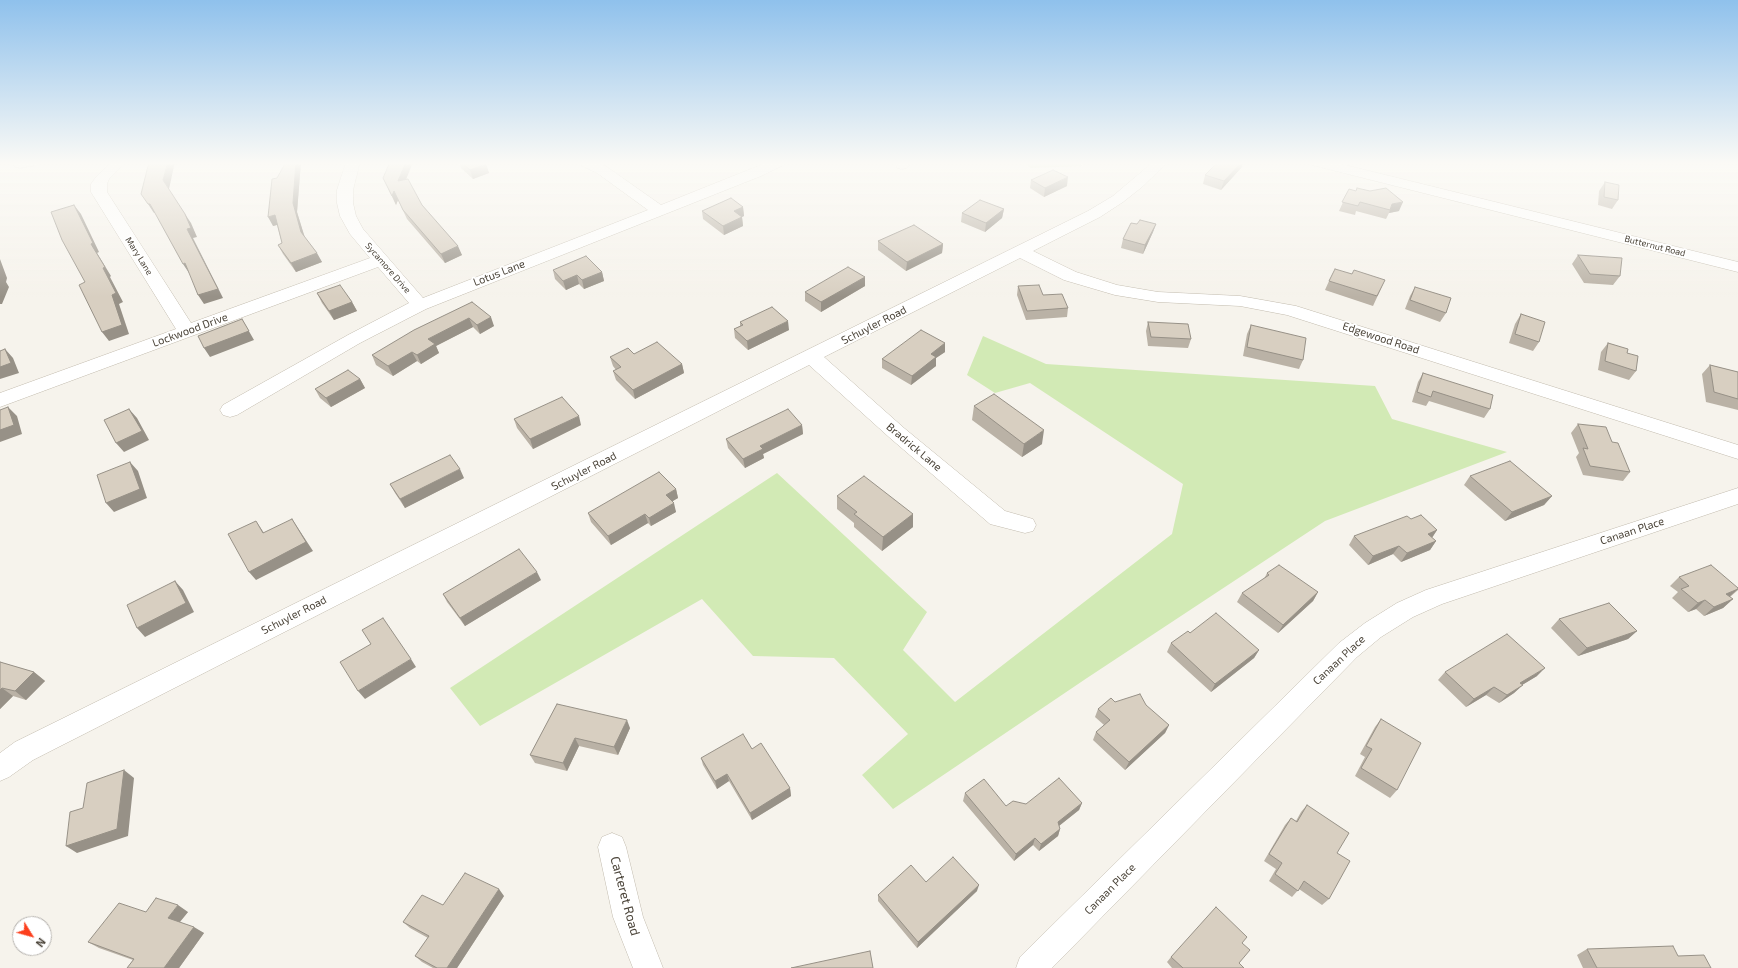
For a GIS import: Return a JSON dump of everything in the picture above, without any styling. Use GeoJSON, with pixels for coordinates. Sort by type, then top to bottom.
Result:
{"type":"FeatureCollection","features":[{"type":"Feature","properties":{"kind":"street","name":"Mary Lane"},"geometry":{"type":"LineString","coordinates":[[109,207],[187,331]]}},
{"type":"Feature","properties":{"kind":"street","name":"Sycamore Drive"},"geometry":{"type":"LineString","coordinates":[[347,207],[348,216],[356,231],[420,305]]}},
{"type":"Feature","properties":{"kind":"street"},"geometry":{"type":"LineString","coordinates":[[654,207],[659,211]]}},
{"type":"Feature","properties":{"kind":"street","name":"Lotus Lane"},"geometry":{"type":"LineString","coordinates":[[230,410],[360,336],[420,305],[669,207]]}},
{"type":"Feature","properties":{"kind":"street","name":"Schuyler Road"},"geometry":{"type":"LineString","coordinates":[[0,768],[24,751],[1105,207]]}},
{"type":"Feature","properties":{"kind":"street","name":"Butternut Road"},"geometry":{"type":"LineString","coordinates":[[1498,207],[1738,267]]}},
{"type":"Feature","properties":{"kind":"street","name":"Edgewood Road"},"geometry":{"type":"LineString","coordinates":[[1020,251],[1070,276],[1115,290],[1158,297],[1240,301],[1290,310],[1738,452]]}},
{"type":"Feature","properties":{"kind":"street","name":"Lockwood Drive"},"geometry":{"type":"LineString","coordinates":[[0,400],[380,260]]}},
{"type":"Feature","properties":{"kind":"street","name":"Bradrick Lane"},"geometry":{"type":"LineString","coordinates":[[811,356],[897,433],[998,518],[1025,526]]}},
{"type":"Feature","properties":{"kind":"street","name":"Canaan Place"},"geometry":{"type":"LineString","coordinates":[[1032,968],[1348,650],[1373,630],[1405,610],[1434,597],[1738,496]]}},
{"type":"Feature","properties":{"kind":"street","name":"Carteret Road"},"geometry":{"type":"LineString","coordinates":[[612,846],[628,917],[648,968]]}},
{"type":"Feature","properties":{"kind":"green space"},"geometry":{"type":"Polygon","coordinates":[[[983,336],[1046,364],[1375,386],[1392,419],[1507,452],[1325,521],[1087,678],[893,809],[862,775],[908,734],[834,658],[753,656],[702,599],[480,726],[450,688],[777,473],[927,612],[903,650],[955,702],[1172,534],[1183,484],[1030,383],[995,393],[967,375],[983,336]]]}},
{"type":"Feature","properties":{"kind":"building"},"geometry":{"type":"Polygon","coordinates":[[[67,207],[75,207],[93,243],[91,244],[105,267],[103,268],[116,293],[112,295],[122,325],[102,332],[79,285],[85,282],[62,240],[51,212],[67,207]]]}},
{"type":"Feature","properties":{"kind":"building"},"geometry":{"type":"Polygon","coordinates":[[[152,207],[181,207],[191,228],[187,229],[218,289],[198,295],[185,263],[183,264],[152,207]]]}},
{"type":"Feature","properties":{"kind":"building"},"geometry":{"type":"Polygon","coordinates":[[[269,207],[294,207],[301,232],[317,253],[291,263],[278,245],[282,243],[275,215],[268,217],[269,207]]]}},
{"type":"Feature","properties":{"kind":"building"},"geometry":{"type":"Polygon","coordinates":[[[402,207],[424,207],[458,246],[441,254],[402,207]]]}},
{"type":"Feature","properties":{"kind":"building"},"geometry":{"type":"Polygon","coordinates":[[[711,207],[743,207],[734,211],[742,217],[723,226],[702,211],[711,207]]]}},
{"type":"Feature","properties":{"kind":"building"},"geometry":{"type":"Polygon","coordinates":[[[970,207],[999,207],[1004,209],[986,223],[962,213],[970,207]]]}},
{"type":"Feature","properties":{"kind":"building"},"geometry":{"type":"Polygon","coordinates":[[[1379,207],[1391,207],[1390,210],[1379,207]]]}},
{"type":"Feature","properties":{"kind":"building"},"geometry":{"type":"Polygon","coordinates":[[[1140,220],[1156,224],[1145,245],[1123,239],[1131,223],[1137,224],[1140,220]]]}},
{"type":"Feature","properties":{"kind":"building"},"geometry":{"type":"Polygon","coordinates":[[[914,225],[943,244],[907,262],[878,241],[914,225]]]}},
{"type":"Feature","properties":{"kind":"building"},"geometry":{"type":"Polygon","coordinates":[[[1578,255],[1622,258],[1620,276],[1590,274],[1578,255]]]}},
{"type":"Feature","properties":{"kind":"building"},"geometry":{"type":"Polygon","coordinates":[[[586,256],[602,272],[582,280],[577,275],[563,281],[553,270],[586,256]]]}},
{"type":"Feature","properties":{"kind":"building"},"geometry":{"type":"Polygon","coordinates":[[[848,267],[865,277],[821,302],[805,292],[848,267]]]}},
{"type":"Feature","properties":{"kind":"building"},"geometry":{"type":"Polygon","coordinates":[[[1335,269],[1352,274],[1354,270],[1385,280],[1377,296],[1329,281],[1335,269]]]}},
{"type":"Feature","properties":{"kind":"building"},"geometry":{"type":"Polygon","coordinates":[[[340,285],[352,302],[329,311],[317,293],[340,285]]]}},
{"type":"Feature","properties":{"kind":"building"},"geometry":{"type":"Polygon","coordinates":[[[1039,285],[1043,295],[1062,294],[1068,308],[1027,311],[1018,286],[1039,285]]]}},
{"type":"Feature","properties":{"kind":"building"},"geometry":{"type":"Polygon","coordinates":[[[1415,287],[1451,298],[1446,313],[1410,300],[1415,287]]]}},
{"type":"Feature","properties":{"kind":"building"},"geometry":{"type":"Polygon","coordinates":[[[472,302],[491,317],[477,325],[469,318],[428,339],[435,344],[417,355],[412,352],[388,366],[372,355],[414,330],[472,302]]]}},
{"type":"Feature","properties":{"kind":"building"},"geometry":{"type":"Polygon","coordinates":[[[772,307],[788,321],[747,341],[734,329],[743,325],[740,322],[772,307]]]}},
{"type":"Feature","properties":{"kind":"building"},"geometry":{"type":"Polygon","coordinates":[[[1521,314],[1545,322],[1539,342],[1515,334],[1521,314]]]}},
{"type":"Feature","properties":{"kind":"building"},"geometry":{"type":"Polygon","coordinates":[[[242,319],[249,331],[204,348],[198,336],[242,319]]]}},
{"type":"Feature","properties":{"kind":"building"},"geometry":{"type":"Polygon","coordinates":[[[1148,322],[1188,324],[1191,339],[1151,337],[1148,322]]]}},
{"type":"Feature","properties":{"kind":"building"},"geometry":{"type":"Polygon","coordinates":[[[1251,325],[1306,338],[1303,360],[1247,347],[1251,325]]]}},
{"type":"Feature","properties":{"kind":"building"},"geometry":{"type":"Polygon","coordinates":[[[921,330],[945,343],[931,354],[936,357],[912,376],[882,359],[921,330]]]}},
{"type":"Feature","properties":{"kind":"building"},"geometry":{"type":"Polygon","coordinates":[[[657,342],[682,364],[633,390],[613,371],[621,367],[610,357],[628,348],[634,354],[657,342]]]}},
{"type":"Feature","properties":{"kind":"building"},"geometry":{"type":"Polygon","coordinates":[[[1608,343],[1628,349],[1627,353],[1638,356],[1636,371],[1605,361],[1608,343]]]}},
{"type":"Feature","properties":{"kind":"building"},"geometry":{"type":"Polygon","coordinates":[[[5,349],[11,363],[0,367],[0,351],[5,349]]]}},
{"type":"Feature","properties":{"kind":"building"},"geometry":{"type":"Polygon","coordinates":[[[1710,365],[1738,372],[1738,399],[1714,392],[1710,365]]]}},
{"type":"Feature","properties":{"kind":"building"},"geometry":{"type":"Polygon","coordinates":[[[348,370],[360,379],[326,398],[315,389],[348,370]]]}},
{"type":"Feature","properties":{"kind":"building"},"geometry":{"type":"Polygon","coordinates":[[[1423,373],[1493,395],[1490,409],[1433,391],[1431,397],[1417,392],[1423,373]]]}},
{"type":"Feature","properties":{"kind":"building"},"geometry":{"type":"Polygon","coordinates":[[[994,394],[1044,430],[1024,444],[974,406],[994,394]]]}},
{"type":"Feature","properties":{"kind":"building"},"geometry":{"type":"Polygon","coordinates":[[[562,397],[579,416],[530,439],[514,419],[562,397]]]}},
{"type":"Feature","properties":{"kind":"building"},"geometry":{"type":"Polygon","coordinates":[[[8,407],[14,425],[0,430],[0,410],[8,407]]]}},
{"type":"Feature","properties":{"kind":"building"},"geometry":{"type":"Polygon","coordinates":[[[129,409],[142,431],[116,443],[104,420],[129,409]]]}},
{"type":"Feature","properties":{"kind":"building"},"geometry":{"type":"Polygon","coordinates":[[[788,409],[802,425],[760,446],[763,449],[743,459],[726,439],[788,409]]]}},
{"type":"Feature","properties":{"kind":"building"},"geometry":{"type":"Polygon","coordinates":[[[1578,424],[1606,427],[1612,442],[1618,443],[1630,472],[1590,466],[1583,448],[1588,449],[1578,424]]]}},
{"type":"Feature","properties":{"kind":"building"},"geometry":{"type":"Polygon","coordinates":[[[450,455],[460,469],[400,499],[390,484],[450,455]]]}},
{"type":"Feature","properties":{"kind":"building"},"geometry":{"type":"Polygon","coordinates":[[[1510,461],[1552,496],[1512,512],[1470,476],[1510,461]]]}},
{"type":"Feature","properties":{"kind":"building"},"geometry":{"type":"Polygon","coordinates":[[[130,462],[140,489],[106,503],[97,475],[130,462]]]}},
{"type":"Feature","properties":{"kind":"building"},"geometry":{"type":"Polygon","coordinates":[[[659,472],[676,489],[666,495],[674,503],[649,518],[645,514],[608,536],[588,513],[659,472]]]}},
{"type":"Feature","properties":{"kind":"building"},"geometry":{"type":"Polygon","coordinates":[[[864,476],[913,514],[883,537],[854,514],[857,512],[837,496],[864,476]]]}},
{"type":"Feature","properties":{"kind":"building"},"geometry":{"type":"Polygon","coordinates":[[[1421,515],[1437,530],[1428,534],[1436,541],[1407,553],[1399,546],[1373,556],[1354,536],[1407,516],[1411,519],[1421,515]]]}},
{"type":"Feature","properties":{"kind":"building"},"geometry":{"type":"Polygon","coordinates":[[[292,519],[306,542],[249,572],[228,534],[256,521],[263,533],[292,519]]]}},
{"type":"Feature","properties":{"kind":"building"},"geometry":{"type":"Polygon","coordinates":[[[519,549],[537,572],[460,618],[443,594],[519,549]]]}},
{"type":"Feature","properties":{"kind":"building"},"geometry":{"type":"Polygon","coordinates":[[[1279,565],[1318,592],[1283,625],[1242,593],[1269,575],[1267,573],[1279,565]]]}},
{"type":"Feature","properties":{"kind":"building"},"geometry":{"type":"Polygon","coordinates":[[[1711,565],[1738,588],[1726,594],[1733,599],[1714,607],[1705,600],[1698,603],[1681,589],[1689,586],[1679,577],[1711,565]]]}},
{"type":"Feature","properties":{"kind":"building"},"geometry":{"type":"Polygon","coordinates":[[[175,581],[186,603],[137,628],[127,605],[175,581]]]}},
{"type":"Feature","properties":{"kind":"building"},"geometry":{"type":"Polygon","coordinates":[[[1609,603],[1637,631],[1587,648],[1559,619],[1609,603]]]}},
{"type":"Feature","properties":{"kind":"building"},"geometry":{"type":"Polygon","coordinates":[[[1216,613],[1259,650],[1215,684],[1171,643],[1188,631],[1190,633],[1216,613]]]}},
{"type":"Feature","properties":{"kind":"building"},"geometry":{"type":"Polygon","coordinates":[[[383,618],[411,659],[358,691],[340,662],[371,644],[362,630],[383,618]]]}},
{"type":"Feature","properties":{"kind":"building"},"geometry":{"type":"Polygon","coordinates":[[[1507,634],[1545,668],[1520,683],[1523,685],[1507,695],[1494,687],[1474,699],[1445,672],[1507,634]]]}},
{"type":"Feature","properties":{"kind":"building"},"geometry":{"type":"Polygon","coordinates":[[[0,662],[34,672],[15,691],[2,688],[0,690],[0,662]]]}},
{"type":"Feature","properties":{"kind":"building"},"geometry":{"type":"Polygon","coordinates":[[[1140,694],[1146,705],[1169,725],[1129,762],[1096,732],[1110,720],[1098,709],[1111,698],[1115,702],[1140,694]]]}},
{"type":"Feature","properties":{"kind":"building"},"geometry":{"type":"Polygon","coordinates":[[[557,704],[627,720],[614,747],[575,738],[563,763],[530,755],[557,704]]]}},
{"type":"Feature","properties":{"kind":"building"},"geometry":{"type":"Polygon","coordinates":[[[1381,719],[1421,743],[1397,790],[1361,768],[1372,749],[1366,746],[1381,719]]]}},
{"type":"Feature","properties":{"kind":"building"},"geometry":{"type":"Polygon","coordinates":[[[743,734],[752,749],[761,743],[790,788],[750,813],[727,774],[715,781],[701,758],[743,734]]]}},
{"type":"Feature","properties":{"kind":"building"},"geometry":{"type":"Polygon","coordinates":[[[124,770],[117,829],[66,846],[70,812],[83,808],[87,783],[124,770]]]}},
{"type":"Feature","properties":{"kind":"building"},"geometry":{"type":"Polygon","coordinates":[[[1059,778],[1082,803],[1058,822],[1060,829],[1041,844],[1035,838],[1016,854],[965,793],[984,779],[1006,806],[1013,801],[1026,804],[1059,778]]]}},
{"type":"Feature","properties":{"kind":"building"},"geometry":{"type":"Polygon","coordinates":[[[1307,805],[1349,833],[1337,853],[1350,861],[1329,899],[1304,881],[1298,891],[1275,874],[1282,863],[1269,854],[1291,818],[1297,822],[1307,805]]]}},
{"type":"Feature","properties":{"kind":"building"},"geometry":{"type":"Polygon","coordinates":[[[953,857],[979,885],[918,942],[878,895],[911,865],[926,882],[953,857]]]}},
{"type":"Feature","properties":{"kind":"building"},"geometry":{"type":"Polygon","coordinates":[[[465,873],[499,889],[447,968],[437,968],[415,956],[429,936],[403,922],[422,895],[443,905],[465,873]]]}},
{"type":"Feature","properties":{"kind":"building"},"geometry":{"type":"Polygon","coordinates":[[[156,898],[178,905],[168,918],[194,927],[164,968],[127,968],[134,959],[88,942],[119,903],[146,912],[156,898]]]}},
{"type":"Feature","properties":{"kind":"building"},"geometry":{"type":"Polygon","coordinates":[[[1216,907],[1247,937],[1242,943],[1250,950],[1239,963],[1244,968],[1183,968],[1171,957],[1216,907]]]}},
{"type":"Feature","properties":{"kind":"building"},"geometry":{"type":"Polygon","coordinates":[[[1673,946],[1678,956],[1704,955],[1711,968],[1597,968],[1587,949],[1673,946]]]}},
{"type":"Feature","properties":{"kind":"building"},"geometry":{"type":"Polygon","coordinates":[[[870,951],[873,968],[791,968],[870,951]]]}}]}
